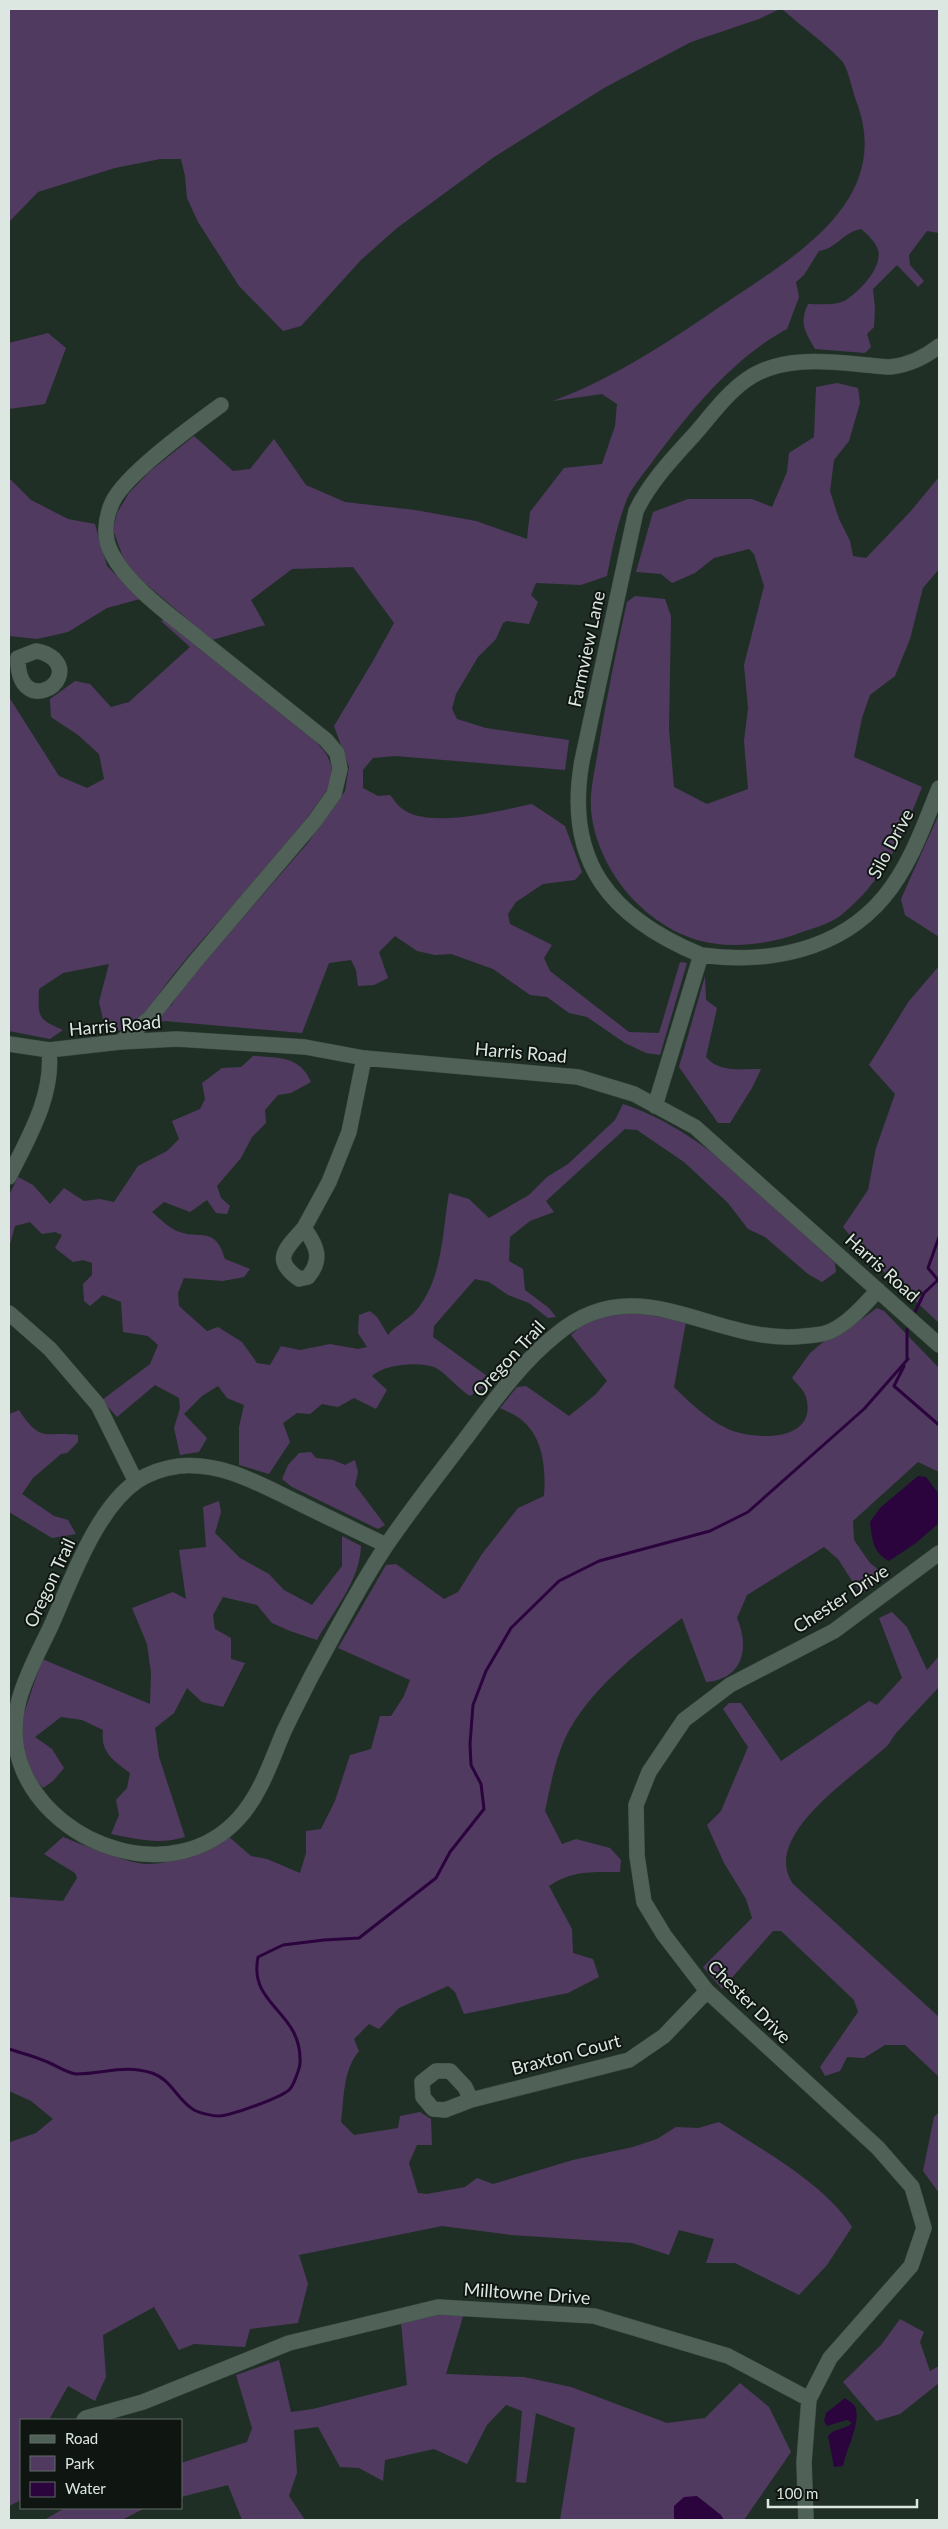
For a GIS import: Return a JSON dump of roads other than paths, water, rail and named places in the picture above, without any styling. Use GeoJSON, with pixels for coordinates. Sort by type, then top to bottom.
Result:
{"type":"FeatureCollection","features":[{"type":"Feature","properties":{"kind":"street","name":"Farmview Lane"},"geometry":{"type":"LineString","coordinates":[[701,955],[664,938],[634,918],[620,905],[597,877],[581,838],[578,782],[636,511],[649,486],[663,470],[730,394],[757,373],[778,365],[801,362],[890,367],[904,365],[918,360],[939,346]]}},
{"type":"Feature","properties":{"kind":"street"},"geometry":{"type":"LineString","coordinates":[[120,1042],[150,1018],[194,963],[314,822],[334,794],[340,769],[337,753],[326,740],[175,619],[118,565],[107,543],[106,523],[112,502],[130,479],[185,432],[222,405]]}},
{"type":"Feature","properties":{"kind":"street","name":"Silo Drive"},"geometry":{"type":"LineString","coordinates":[[701,955],[732,958],[774,957],[818,944],[851,926],[884,897],[897,878],[916,842],[939,788]]}},
{"type":"Feature","properties":{"kind":"street"},"geometry":{"type":"LineString","coordinates":[[655,1106],[701,955]]}},
{"type":"Feature","properties":{"kind":"street","name":"Harris Road"},"geometry":{"type":"LineString","coordinates":[[9,1044],[49,1050],[120,1042],[177,1039],[305,1047],[364,1058],[578,1077],[634,1094],[695,1127],[939,1345]]}},
{"type":"Feature","properties":{"kind":"street"},"geometry":{"type":"LineString","coordinates":[[9,1177],[41,1110],[51,1068],[49,1050]]}},
{"type":"Feature","properties":{"kind":"street"},"geometry":{"type":"LineString","coordinates":[[304,1228],[329,1182],[349,1132],[364,1058]]}},
{"type":"Feature","properties":{"kind":"street","name":"Oregon Trail"},"geometry":{"type":"LineString","coordinates":[[386,1545],[240,1474],[206,1466],[176,1466],[157,1471],[136,1482],[103,1517],[85,1551],[19,1700],[14,1742],[24,1773],[46,1807],[73,1830],[105,1846],[157,1856],[199,1845],[220,1834],[238,1819],[260,1788],[286,1728],[312,1676],[386,1545],[482,1416],[528,1362],[557,1333],[590,1311],[625,1305],[656,1307],[704,1319],[750,1334],[786,1338],[831,1331],[858,1311],[878,1290]]}},
{"type":"Feature","properties":{"kind":"street"},"geometry":{"type":"LineString","coordinates":[[9,1313],[50,1349],[98,1405],[136,1482]]}},
{"type":"Feature","properties":{"kind":"street","name":"Chester Drive"},"geometry":{"type":"LineString","coordinates":[[809,2399],[830,2358],[911,2266],[924,2228],[912,2187],[878,2148],[707,1991],[664,1935],[644,1902],[637,1856],[636,1805],[649,1772],[684,1720],[723,1691],[834,1631],[939,1553]]}},
{"type":"Feature","properties":{"kind":"street","name":"Braxton Court"},"geometry":{"type":"LineString","coordinates":[[471,2100],[629,2060],[664,2036],[707,1991]]}},
{"type":"Feature","properties":{"kind":"street","name":"Milltowne Drive"},"geometry":{"type":"LineString","coordinates":[[85,2419],[124,2414],[289,2343],[438,2307],[594,2316],[728,2356],[809,2399]]}},
{"type":"Feature","properties":{"kind":"street"},"geometry":{"type":"LineString","coordinates":[[806,2520],[804,2462],[809,2399]]}},
{"type":"Feature","properties":{"kind":"water"},"geometry":{"type":"Polygon","coordinates":[[[918,1476],[926,1477],[939,1494],[939,1523],[916,1543],[889,1561],[876,1550],[870,1522],[880,1508],[918,1476]]]}},
{"type":"Feature","properties":{"kind":"water"},"geometry":{"type":"Polygon","coordinates":[[[845,2398],[855,2407],[856,2422],[843,2466],[834,2467],[828,2436],[830,2433],[852,2423],[847,2420],[827,2426],[824,2421],[826,2413],[845,2398]]]}},
{"type":"Feature","properties":{"kind":"water"},"geometry":{"type":"Polygon","coordinates":[[[697,2496],[721,2515],[724,2520],[674,2520],[674,2506],[684,2497],[697,2496]]]}},
{"type":"Feature","properties":{"kind":"waterway"},"geometry":{"type":"LineString","coordinates":[[915,1312],[924,1293],[938,1280],[928,1268],[939,1237]]}},
{"type":"Feature","properties":{"kind":"waterway"},"geometry":{"type":"LineString","coordinates":[[907,1329],[907,1360]]}},
{"type":"Feature","properties":{"kind":"waterway"},"geometry":{"type":"LineString","coordinates":[[9,2049],[49,2062],[76,2074],[123,2069],[142,2070],[152,2073],[164,2080],[194,2110],[219,2116],[244,2110],[278,2097],[290,2089],[300,2064],[299,2046],[293,2032],[261,1987],[257,1974],[258,1957],[283,1945],[359,1938],[436,1878],[450,1852],[484,1809],[481,1784],[471,1765],[470,1744],[473,1705],[486,1671],[511,1628],[559,1581],[599,1561],[710,1531],[748,1512],[864,1409],[908,1359]]}},
{"type":"Feature","properties":{"kind":"waterway"},"geometry":{"type":"LineString","coordinates":[[904,1366],[894,1386],[939,1425]]}}]}
